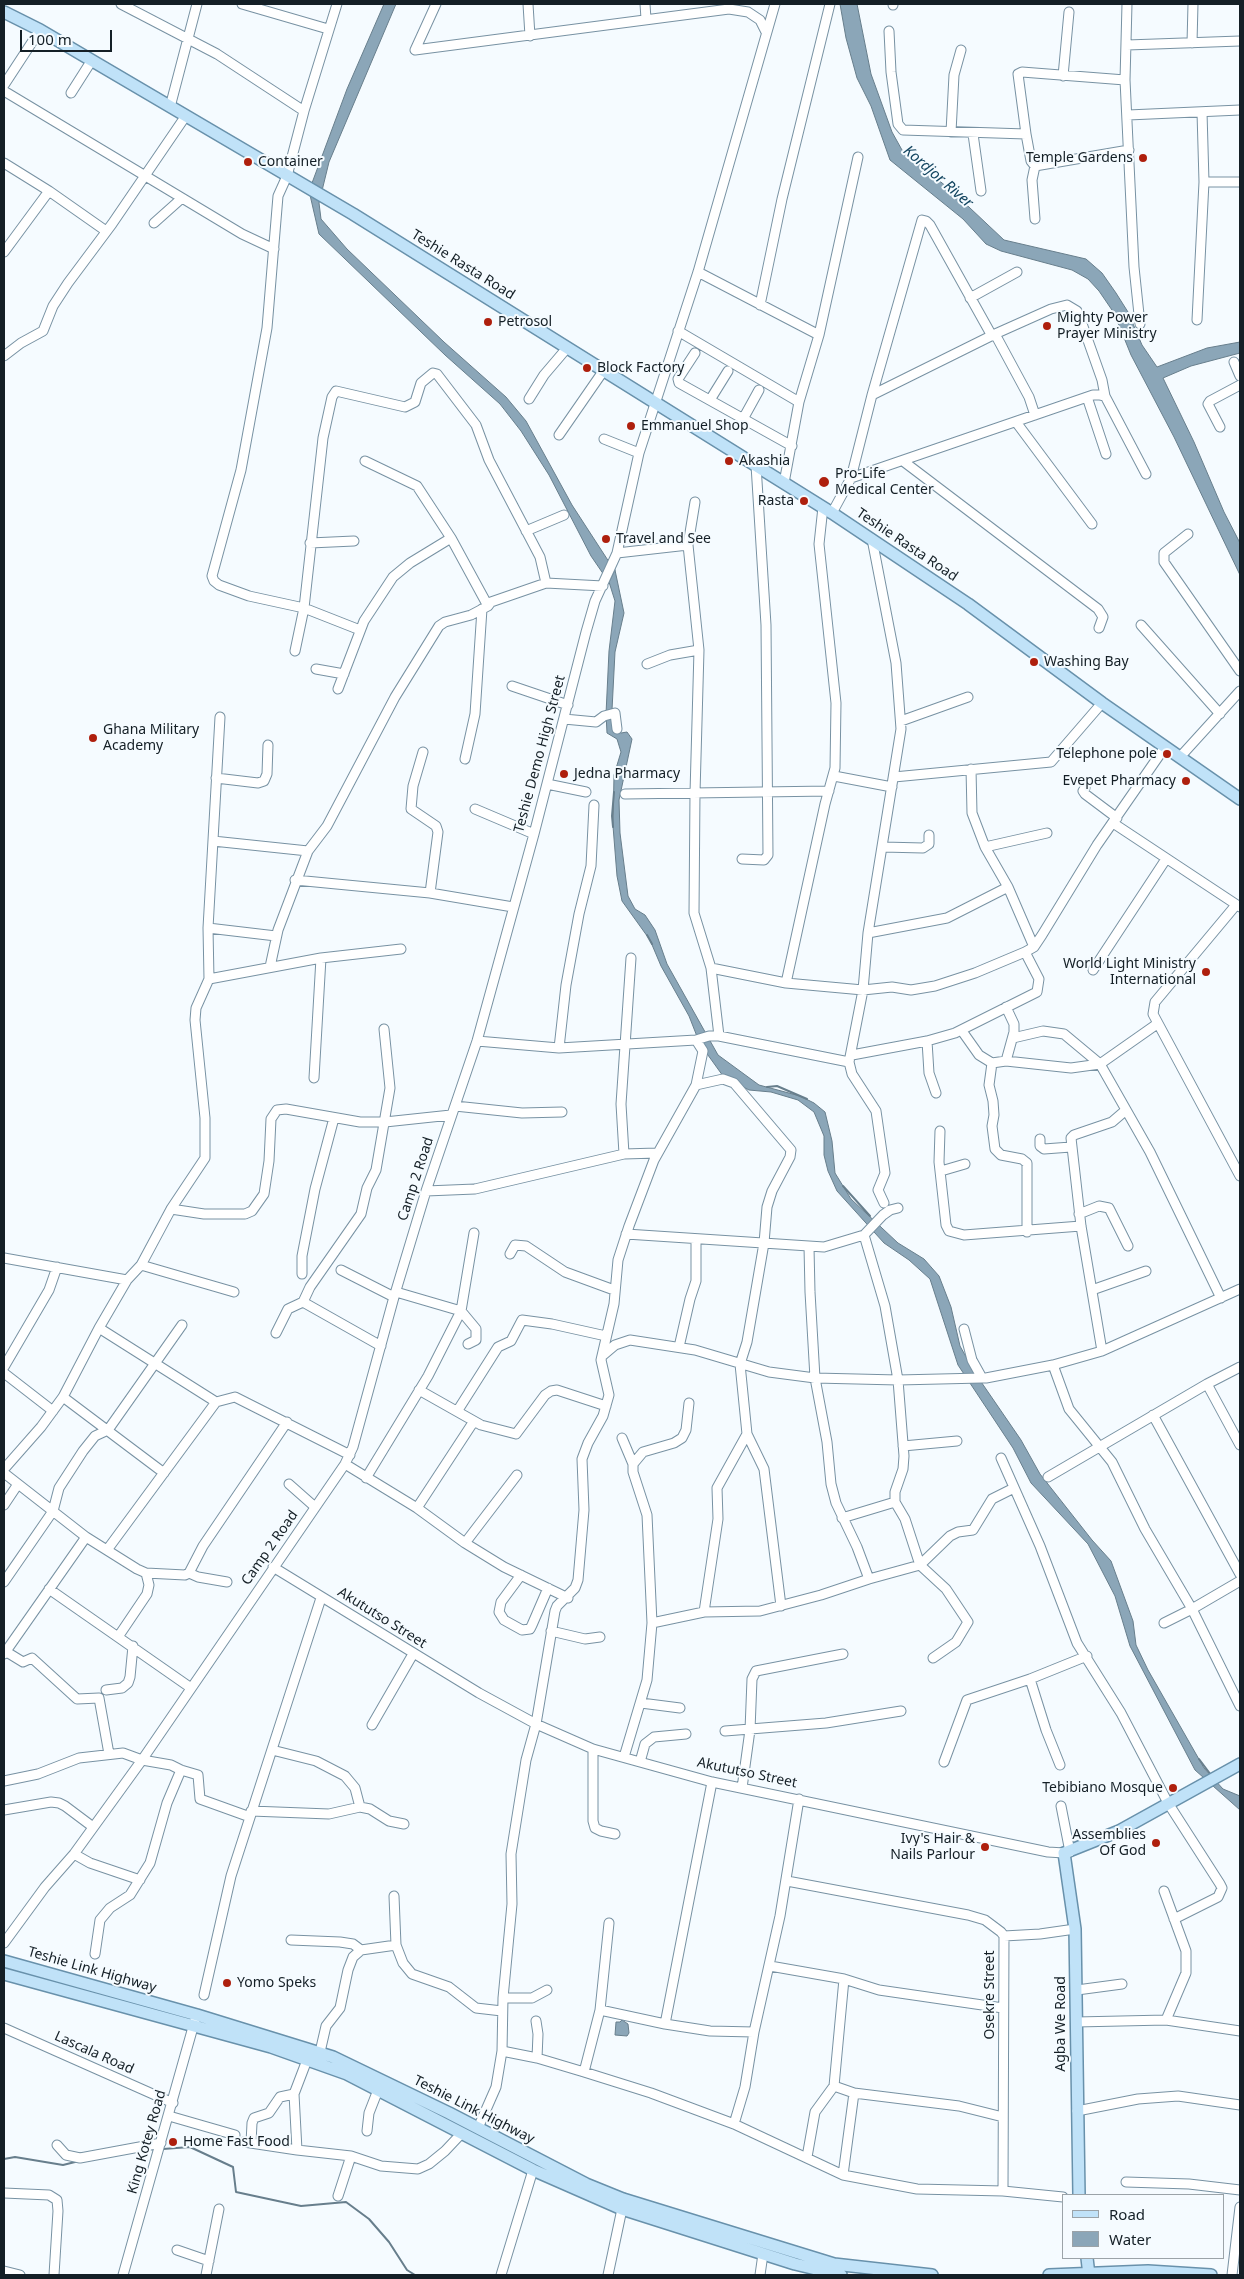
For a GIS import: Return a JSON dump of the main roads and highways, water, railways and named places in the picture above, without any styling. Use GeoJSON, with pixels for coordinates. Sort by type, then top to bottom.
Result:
{"type":"FeatureCollection","features":[{"type":"Feature","properties":{"kind":"main road","name":"Teshie Rasta Road"},"geometry":{"type":"LineString","coordinates":[[4,12],[92,60],[185,117],[321,196],[655,401],[827,510],[968,604],[1102,703],[1240,799]]}},
{"type":"Feature","properties":{"kind":"main road","name":"Akututso Street"},"geometry":{"type":"LineString","coordinates":[[1067,1852],[1119,1831],[1240,1764]]}},
{"type":"Feature","properties":{"kind":"main road","name":"Agba We Road"},"geometry":{"type":"LineString","coordinates":[[1067,1852],[1075,1929],[1079,2194]]}},
{"type":"Feature","properties":{"kind":"main road","name":"Teshie Link Highway"},"geometry":{"type":"LineString","coordinates":[[4,1961],[195,2021],[347,2074],[532,2170],[622,2209],[763,2254],[841,2275]]}},
{"type":"Feature","properties":{"kind":"main road","name":"Teshie Link Highway"},"geometry":{"type":"LineString","coordinates":[[4,1974],[320,2052],[387,2082],[586,2184],[678,2217],[834,2264],[932,2275]]}},
{"type":"Feature","properties":{"kind":"main road"},"geometry":{"type":"LineString","coordinates":[[1087,2259],[1089,2274]]}},
{"type":"Feature","properties":{"kind":"main road"},"geometry":{"type":"LineString","coordinates":[[1049,2275],[1148,2271],[1211,2275]]}},
{"type":"Feature","properties":{"kind":"water"},"geometry":{"type":"Polygon","coordinates":[[[384,4],[396,4],[329,162],[319,203],[321,219],[347,249],[444,342],[506,397],[526,421],[572,505],[611,565],[604,575],[591,556],[549,475],[521,431],[500,404],[445,355],[319,234],[310,195],[312,183],[347,89],[384,4]]]}},
{"type":"Feature","properties":{"kind":"water"},"geometry":{"type":"Polygon","coordinates":[[[840,4],[857,4],[871,74],[892,132],[902,150],[953,192],[1004,240],[1086,259],[1102,273],[1116,293],[1128,312],[1142,345],[1157,367],[1207,348],[1240,342],[1240,353],[1191,366],[1163,378],[1240,543],[1240,575],[1174,437],[1131,355],[1114,313],[1099,291],[1088,279],[1072,270],[1001,251],[986,244],[963,219],[890,160],[871,106],[857,78],[846,38],[840,4]]]}},
{"type":"Feature","properties":{"kind":"water"},"geometry":{"type":"Polygon","coordinates":[[[615,570],[624,613],[615,652],[612,710],[614,727],[621,733],[627,732],[632,739],[619,800],[620,833],[628,896],[635,909],[645,915],[655,930],[667,964],[718,1055],[759,1085],[800,1096],[814,1103],[825,1112],[832,1141],[835,1173],[851,1199],[898,1243],[924,1259],[939,1276],[951,1307],[960,1346],[975,1373],[1021,1440],[1040,1474],[1111,1561],[1133,1621],[1136,1645],[1148,1670],[1204,1768],[1223,1789],[1240,1796],[1240,1810],[1195,1770],[1130,1646],[1115,1596],[1088,1544],[1031,1483],[1013,1448],[958,1365],[930,1279],[909,1260],[884,1243],[837,1191],[828,1171],[824,1155],[824,1136],[814,1112],[798,1100],[771,1092],[749,1090],[723,1076],[700,1044],[689,1016],[661,966],[650,940],[622,901],[617,876],[613,826],[614,775],[621,752],[617,739],[607,733],[606,714],[609,651],[615,601],[609,582],[615,570]]]}},
{"type":"Feature","properties":{"kind":"water"},"geometry":{"type":"Polygon","coordinates":[[[622,2020],[628,2024],[629,2033],[627,2036],[615,2035],[616,2022],[622,2020]]]}},
{"type":"Feature","properties":{"kind":"waterway"},"geometry":{"type":"LineString","coordinates":[[613,827],[614,792]]}},
{"type":"Feature","properties":{"kind":"waterway"},"geometry":{"type":"LineString","coordinates":[[647,935],[652,944]]}},
{"type":"Feature","properties":{"kind":"waterway"},"geometry":{"type":"LineString","coordinates":[[767,1087],[777,1086],[807,1099]]}},
{"type":"Feature","properties":{"kind":"waterway"},"geometry":{"type":"LineString","coordinates":[[843,1186],[870,1216]]}},
{"type":"Feature","properties":{"kind":"waterway"},"geometry":{"type":"LineString","coordinates":[[1199,1759],[1211,1775]]}},
{"type":"Feature","properties":{"kind":"waterway"},"geometry":{"type":"LineString","coordinates":[[163,2149],[190,2147],[233,2167],[236,2192],[301,2206],[346,2202],[369,2219],[389,2242],[407,2270],[415,2275]]}},
{"type":"Feature","properties":{"kind":"waterway"},"geometry":{"type":"LineString","coordinates":[[4,2159],[15,2157],[63,2165],[79,2161]]}},
{"type":"Feature","properties":{"kind":"place","name":"Temple Gardens"},"geometry":{"type":"Point","coordinates":[1143,158]}},
{"type":"Feature","properties":{"kind":"place","name":"Container"},"geometry":{"type":"Point","coordinates":[248,162]}},
{"type":"Feature","properties":{"kind":"place","name":"Petrosol"},"geometry":{"type":"Point","coordinates":[488,322]}},
{"type":"Feature","properties":{"kind":"place","name":"Mighty Power Prayer Ministry"},"geometry":{"type":"Point","coordinates":[1047,326]}},
{"type":"Feature","properties":{"kind":"place","name":"Block Factory"},"geometry":{"type":"Point","coordinates":[587,368]}},
{"type":"Feature","properties":{"kind":"place","name":"Emmanuel Shop"},"geometry":{"type":"Point","coordinates":[631,426]}},
{"type":"Feature","properties":{"kind":"place","name":"Akashia"},"geometry":{"type":"Point","coordinates":[729,461]}},
{"type":"Feature","properties":{"kind":"place","name":"Pro-Life Medical Center"},"geometry":{"type":"Point","coordinates":[824,482]}},
{"type":"Feature","properties":{"kind":"place","name":"Rasta"},"geometry":{"type":"Point","coordinates":[804,501]}},
{"type":"Feature","properties":{"kind":"place","name":"Travel and See"},"geometry":{"type":"Point","coordinates":[606,539]}},
{"type":"Feature","properties":{"kind":"place","name":"Washing Bay"},"geometry":{"type":"Point","coordinates":[1034,662]}},
{"type":"Feature","properties":{"kind":"place","name":"Ghana Military Academy"},"geometry":{"type":"Point","coordinates":[93,738]}},
{"type":"Feature","properties":{"kind":"place","name":"Telephone pole"},"geometry":{"type":"Point","coordinates":[1167,754]}},
{"type":"Feature","properties":{"kind":"place","name":"Jedna Pharmacy"},"geometry":{"type":"Point","coordinates":[564,774]}},
{"type":"Feature","properties":{"kind":"place","name":"Evepet Pharmacy"},"geometry":{"type":"Point","coordinates":[1186,781]}},
{"type":"Feature","properties":{"kind":"place","name":"World Light Ministry International"},"geometry":{"type":"Point","coordinates":[1206,972]}},
{"type":"Feature","properties":{"kind":"place","name":"Tebibiano Mosque"},"geometry":{"type":"Point","coordinates":[1173,1788]}},
{"type":"Feature","properties":{"kind":"place","name":"Assemblies Of God"},"geometry":{"type":"Point","coordinates":[1156,1843]}},
{"type":"Feature","properties":{"kind":"place","name":"Ivy's Hair & Nails Parlour"},"geometry":{"type":"Point","coordinates":[985,1847]}},
{"type":"Feature","properties":{"kind":"place","name":"Yomo Speks"},"geometry":{"type":"Point","coordinates":[227,1983]}},
{"type":"Feature","properties":{"kind":"place","name":"Home Fast Food"},"geometry":{"type":"Point","coordinates":[173,2142]}},
{"type":"Feature","properties":{"kind":"water label","name":"Kordjor River"},"geometry":{"type":"Point","coordinates":[938,177]}}]}
